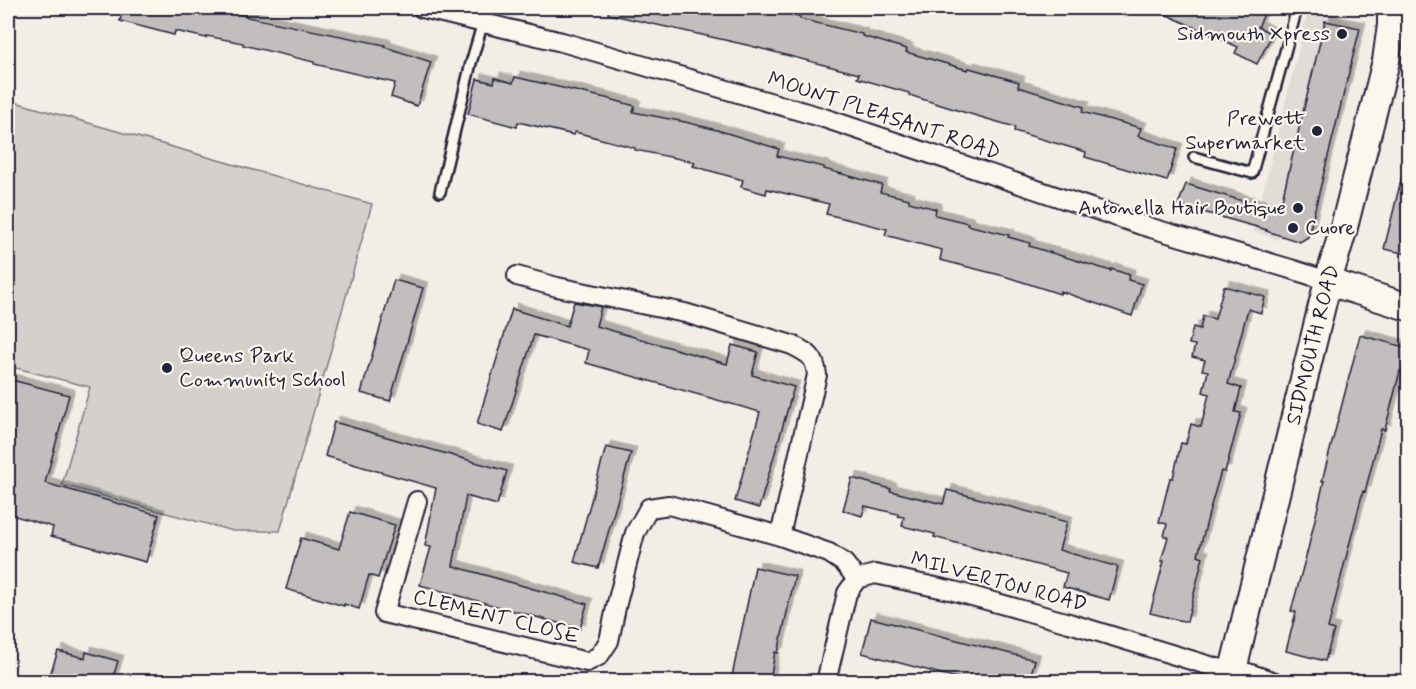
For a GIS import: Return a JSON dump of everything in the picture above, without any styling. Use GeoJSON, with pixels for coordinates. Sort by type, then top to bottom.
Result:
{"type":"FeatureCollection","features":[{"type":"Feature","properties":{"kind":"street","name":"MOUNT PLEASANT ROAD"},"geometry":{"type":"LineString","coordinates":[[422,8],[478,17],[824,118],[1141,225],[1329,281]]}},
{"type":"Feature","properties":{"kind":"street","name":"SIDMOUTH ROAD"},"geometry":{"type":"LineString","coordinates":[[1231,676],[1386,61],[1391,8]]}},
{"type":"Feature","properties":{"kind":"street"},"geometry":{"type":"LineString","coordinates":[[517,276],[557,287],[685,313],[792,345],[808,353],[816,364],[817,375],[780,536]]}},
{"type":"Feature","properties":{"kind":"street"},"geometry":{"type":"LineString","coordinates":[[1329,281],[1408,307]]}},
{"type":"Feature","properties":{"kind":"street","name":"CLEMENT CLOSE"},"geometry":{"type":"LineString","coordinates":[[417,501],[384,613],[587,662],[599,656],[609,640],[616,603],[635,533],[649,508],[669,505],[780,536],[829,553],[844,563],[857,579]]}},
{"type":"Feature","properties":{"kind":"street","name":"MILVERTON ROAD"},"geometry":{"type":"LineString","coordinates":[[857,579],[875,574],[954,591],[1070,623],[1217,668],[1231,676],[1248,673],[1275,681]]}},
{"type":"Feature","properties":{"kind":"street"},"geometry":{"type":"LineString","coordinates":[[826,681],[847,592],[857,579]]}},
{"type":"Feature","properties":{"kind":"lane"},"geometry":{"type":"LineString","coordinates":[[1194,157],[1252,173],[1298,8]]}},
{"type":"Feature","properties":{"kind":"lane"},"geometry":{"type":"LineString","coordinates":[[440,192],[471,63],[478,17]]}},
{"type":"Feature","properties":{"kind":"shaded area"},"geometry":{"type":"Polygon","coordinates":[[[1309,8],[1324,8],[1333,12],[1356,27],[1359,33],[1308,237],[1300,242],[1280,236],[1278,240],[1253,231],[1309,8]]]}},
{"type":"Feature","properties":{"kind":"shaded area","name":"Queens Park Community School"},"geometry":{"type":"Polygon","coordinates":[[[8,100],[372,204],[280,531],[233,531],[62,485],[90,387],[8,366],[8,100]]]}},
{"type":"Feature","properties":{"kind":"building"},"geometry":{"type":"Polygon","coordinates":[[[123,8],[209,8],[385,45],[385,47],[431,62],[417,106],[391,97],[395,83],[314,64],[314,62],[243,45],[243,43],[175,31],[174,35],[120,21],[123,8]]]}},
{"type":"Feature","properties":{"kind":"building"},"geometry":{"type":"Polygon","coordinates":[[[609,8],[763,8],[800,17],[800,19],[862,34],[862,36],[907,49],[906,52],[1019,82],[1018,87],[1084,107],[1082,112],[1141,128],[1138,136],[1177,149],[1167,181],[1085,157],[1086,152],[1014,131],[1015,127],[857,78],[859,74],[747,45],[608,14],[609,8]]]}},
{"type":"Feature","properties":{"kind":"building"},"geometry":{"type":"Polygon","coordinates":[[[1152,8],[1267,8],[1258,27],[1272,34],[1257,64],[1235,53],[1238,47],[1152,8]]]}},
{"type":"Feature","properties":{"kind":"building"},"geometry":{"type":"Polygon","coordinates":[[[1325,21],[1360,28],[1308,237],[1300,242],[1267,230],[1178,205],[1186,184],[1279,212],[1325,21]]]}},
{"type":"Feature","properties":{"kind":"building"},"geometry":{"type":"Polygon","coordinates":[[[515,77],[610,99],[635,106],[633,112],[717,130],[779,149],[777,156],[824,167],[824,169],[882,185],[880,192],[936,209],[935,215],[1009,235],[1008,237],[1030,243],[1029,246],[1130,275],[1128,280],[1142,284],[1132,316],[1060,291],[1060,294],[1004,276],[940,260],[942,250],[885,235],[887,229],[826,214],[829,204],[767,189],[766,194],[741,187],[743,180],[693,166],[695,162],[635,150],[635,148],[575,132],[574,135],[518,122],[517,127],[468,114],[477,79],[494,83],[495,78],[513,83],[515,77]]]}},
{"type":"Feature","properties":{"kind":"building"},"geometry":{"type":"Polygon","coordinates":[[[1403,172],[1408,173],[1408,254],[1384,249],[1403,172]]]}},
{"type":"Feature","properties":{"kind":"building"},"geometry":{"type":"Polygon","coordinates":[[[394,280],[423,288],[390,401],[361,393],[394,280]]]}},
{"type":"Feature","properties":{"kind":"building"},"geometry":{"type":"Polygon","coordinates":[[[1224,286],[1265,297],[1261,313],[1248,309],[1228,384],[1241,388],[1235,412],[1241,413],[1225,472],[1221,471],[1198,555],[1203,557],[1187,622],[1150,613],[1168,537],[1164,536],[1167,524],[1159,522],[1181,443],[1186,444],[1191,424],[1201,427],[1209,394],[1203,392],[1208,371],[1202,370],[1205,360],[1192,357],[1195,345],[1189,344],[1193,327],[1200,329],[1203,316],[1215,319],[1224,286]]]}},
{"type":"Feature","properties":{"kind":"building"},"geometry":{"type":"Polygon","coordinates":[[[574,302],[601,307],[596,326],[727,364],[732,345],[758,352],[752,375],[794,387],[759,508],[735,501],[760,412],[586,363],[589,350],[534,335],[503,432],[477,424],[512,309],[567,326],[574,302]]]}},
{"type":"Feature","properties":{"kind":"building"},"geometry":{"type":"Polygon","coordinates":[[[1360,335],[1408,348],[1408,373],[1400,371],[1385,430],[1381,429],[1365,492],[1363,491],[1328,628],[1334,630],[1325,661],[1286,651],[1296,612],[1291,611],[1360,335]]]}},
{"type":"Feature","properties":{"kind":"building"},"geometry":{"type":"Polygon","coordinates":[[[8,379],[69,395],[45,483],[159,515],[146,562],[51,536],[53,527],[8,514],[8,428],[11,415],[8,414],[8,379]]]}},
{"type":"Feature","properties":{"kind":"building"},"geometry":{"type":"Polygon","coordinates":[[[334,422],[507,471],[497,505],[466,496],[453,566],[587,604],[580,629],[420,585],[431,547],[425,546],[436,488],[325,456],[334,422]]]}},
{"type":"Feature","properties":{"kind":"building"},"geometry":{"type":"Polygon","coordinates":[[[606,447],[631,453],[598,568],[574,562],[606,447]]]}},
{"type":"Feature","properties":{"kind":"building"},"geometry":{"type":"Polygon","coordinates":[[[852,478],[891,489],[890,491],[943,504],[947,490],[1067,522],[1059,550],[1118,567],[1109,600],[1063,587],[1067,573],[934,537],[935,534],[902,526],[904,517],[898,514],[865,506],[862,516],[843,510],[852,478]]]}},
{"type":"Feature","properties":{"kind":"building"},"geometry":{"type":"Polygon","coordinates":[[[350,512],[395,525],[378,578],[369,575],[359,609],[286,589],[301,538],[339,549],[350,512]]]}},
{"type":"Feature","properties":{"kind":"building"},"geometry":{"type":"Polygon","coordinates":[[[755,567],[795,576],[778,653],[775,652],[770,681],[731,681],[755,567]]]}},
{"type":"Feature","properties":{"kind":"building"},"geometry":{"type":"Polygon","coordinates":[[[871,618],[1035,660],[1029,681],[968,681],[862,653],[871,618]]]}},
{"type":"Feature","properties":{"kind":"building"},"geometry":{"type":"Polygon","coordinates":[[[58,651],[85,658],[86,652],[118,661],[112,681],[48,681],[58,651]]]}},
{"type":"Feature","properties":{"kind":"place","name":"Sidmouth Xpress"},"geometry":{"type":"Point","coordinates":[1342,34]}},
{"type":"Feature","properties":{"kind":"place","name":"Prewett Supermarket"},"geometry":{"type":"Point","coordinates":[1317,131]}},
{"type":"Feature","properties":{"kind":"place","name":"Antonella Hair Boutique"},"geometry":{"type":"Point","coordinates":[1298,208]}},
{"type":"Feature","properties":{"kind":"place","name":"Cuore"},"geometry":{"type":"Point","coordinates":[1293,228]}},
{"type":"Feature","properties":{"kind":"place","name":"Queens Park Community School"},"geometry":{"type":"Point","coordinates":[167,368]}}]}
